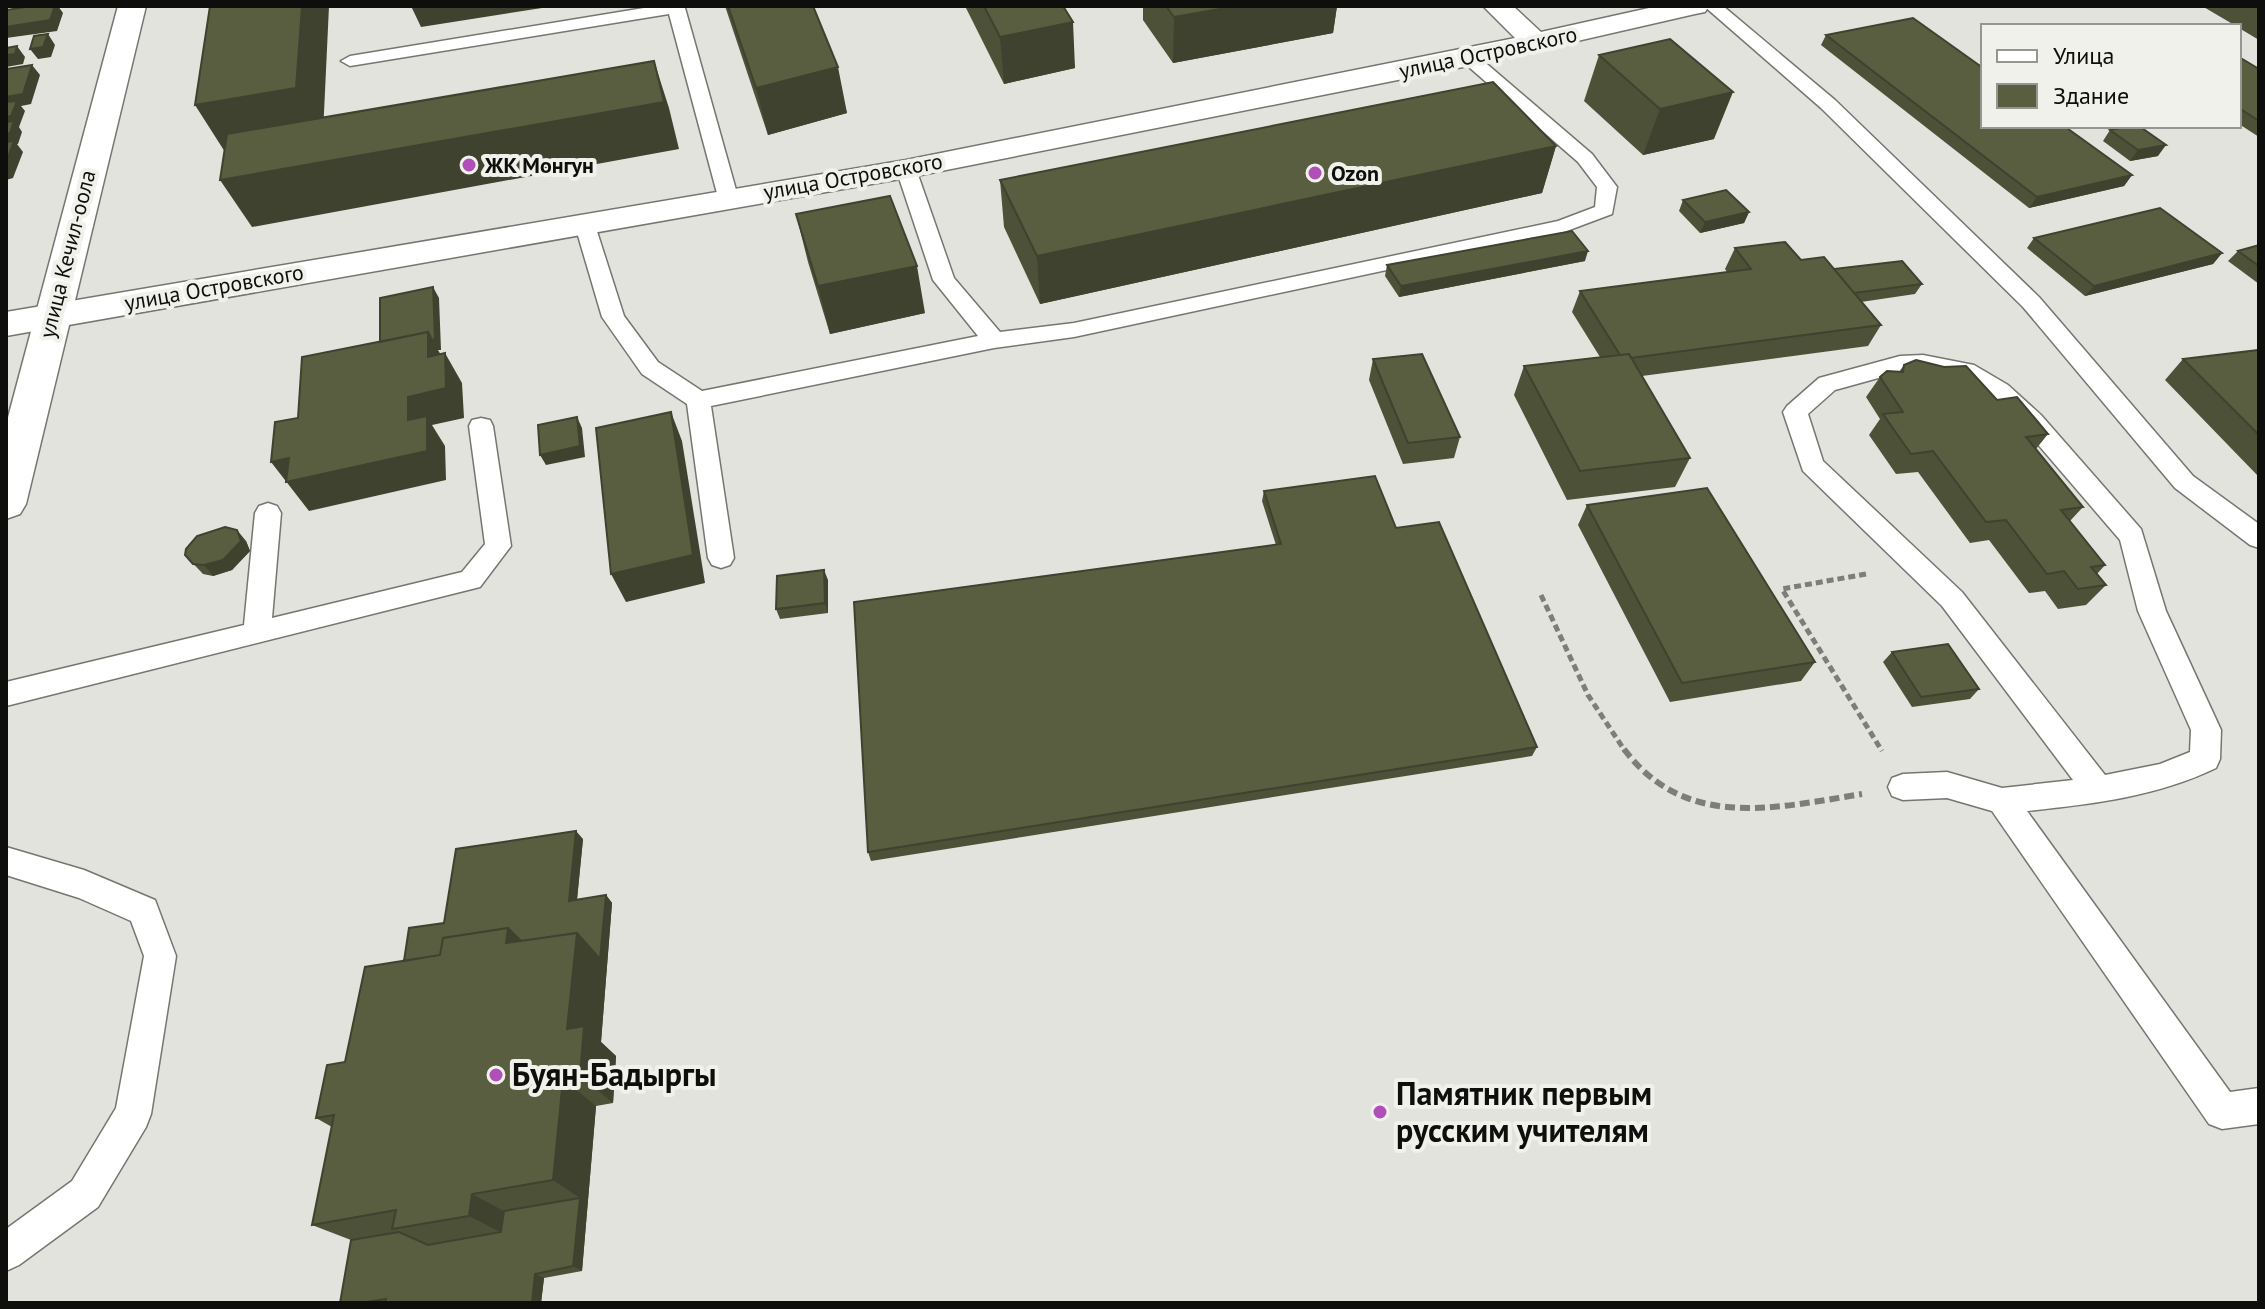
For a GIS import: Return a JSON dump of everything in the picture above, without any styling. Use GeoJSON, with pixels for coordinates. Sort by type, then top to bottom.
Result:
{"type":"FeatureCollection","features":[{"type":"Feature","properties":{"kind":"street","name":"улица Кечил-оола"},"geometry":{"type":"LineString","coordinates":[[6,504],[132,6]]}},
{"type":"Feature","properties":{"kind":"street"},"geometry":{"type":"LineString","coordinates":[[1497,6],[1535,42]]}},
{"type":"Feature","properties":{"kind":"street","name":"улица Островского"},"geometry":{"type":"LineString","coordinates":[[6,324],[728,197],[906,169],[1468,57],[1695,6]]}},
{"type":"Feature","properties":{"kind":"lane"},"geometry":{"type":"LineString","coordinates":[[1713,6],[1828,104],[2031,302],[2184,482],[2259,538]]}},
{"type":"Feature","properties":{"kind":"lane"},"geometry":{"type":"LineString","coordinates":[[350,61],[683,7],[728,197]]}},
{"type":"Feature","properties":{"kind":"lane"},"geometry":{"type":"LineString","coordinates":[[584,222],[613,317],[650,368],[698,400],[994,340],[1074,330],[1564,226],[1605,210],[1607,187],[1585,158],[1468,57]]}},
{"type":"Feature","properties":{"kind":"lane"},"geometry":{"type":"LineString","coordinates":[[906,169],[944,280],[994,340]]}},
{"type":"Feature","properties":{"kind":"lane"},"geometry":{"type":"LineString","coordinates":[[1903,787],[1947,785],[2002,801],[2097,788],[2180,773],[2205,759],[2206,730],[2152,611],[2132,536],[2032,421],[2000,391],[1966,371],[1923,363],[1900,364],[1827,384],[1795,412],[1812,465],[1952,599],[2097,788]]}},
{"type":"Feature","properties":{"kind":"lane"},"geometry":{"type":"LineString","coordinates":[[698,400],[721,558]]}},
{"type":"Feature","properties":{"kind":"lane"},"geometry":{"type":"LineString","coordinates":[[6,694],[471,580],[498,546],[481,426]]}},
{"type":"Feature","properties":{"kind":"lane"},"geometry":{"type":"LineString","coordinates":[[257,631],[268,513]]}},
{"type":"Feature","properties":{"kind":"lane"},"geometry":{"type":"LineString","coordinates":[[2002,801],[2222,1111],[2259,1106]]}},
{"type":"Feature","properties":{"kind":"lane"},"geometry":{"type":"LineString","coordinates":[[6,861],[84,885],[144,911],[160,956],[133,1114],[85,1194],[6,1252]]}},
{"type":"Feature","properties":{"kind":"path"},"geometry":{"type":"LineString","coordinates":[[1541,595],[1606,728],[1640,768],[1670,794],[1722,809],[1819,801],[1903,787],[1782,589],[1916,565]]}},
{"type":"Feature","properties":{"kind":"building"},"geometry":{"type":"Polygon","coordinates":[[[55,6],[50,20],[6,27],[6,10],[55,6]]]}},
{"type":"Feature","properties":{"kind":"building"},"geometry":{"type":"Polygon","coordinates":[[[210,6],[302,6],[296,88],[195,105],[210,6]]]}},
{"type":"Feature","properties":{"kind":"building"},"geometry":{"type":"Polygon","coordinates":[[[728,6],[813,6],[838,67],[756,88],[728,6]]]}},
{"type":"Feature","properties":{"kind":"building"},"geometry":{"type":"Polygon","coordinates":[[[984,6],[1063,6],[1073,22],[1000,37],[984,6]]]}},
{"type":"Feature","properties":{"kind":"building"},"geometry":{"type":"Polygon","coordinates":[[[1166,6],[1237,6],[1174,17],[1166,6]]]}},
{"type":"Feature","properties":{"kind":"building"},"geometry":{"type":"Polygon","coordinates":[[[1913,18],[1981,67],[1981,128],[2067,128],[2132,175],[2037,197],[1826,35],[1913,18]]]}},
{"type":"Feature","properties":{"kind":"building"},"geometry":{"type":"Polygon","coordinates":[[[48,34],[43,47],[30,49],[34,36],[48,34]]]}},
{"type":"Feature","properties":{"kind":"building"},"geometry":{"type":"Polygon","coordinates":[[[1670,39],[1733,92],[1660,109],[1599,55],[1670,39]]]}},
{"type":"Feature","properties":{"kind":"building"},"geometry":{"type":"Polygon","coordinates":[[[17,46],[15,54],[6,55],[6,48],[17,46]]]}},
{"type":"Feature","properties":{"kind":"building"},"geometry":{"type":"Polygon","coordinates":[[[2241,58],[2259,69],[2259,121],[2241,109],[2241,58]]]}},
{"type":"Feature","properties":{"kind":"building"},"geometry":{"type":"Polygon","coordinates":[[[654,61],[664,102],[220,180],[227,134],[654,61]]]}},
{"type":"Feature","properties":{"kind":"building"},"geometry":{"type":"Polygon","coordinates":[[[32,65],[23,94],[6,97],[6,69],[32,65]]]}},
{"type":"Feature","properties":{"kind":"building"},"geometry":{"type":"Polygon","coordinates":[[[1493,82],[1556,146],[1037,256],[1000,180],[1493,82]]]}},
{"type":"Feature","properties":{"kind":"building"},"geometry":{"type":"Polygon","coordinates":[[[17,101],[11,116],[6,117],[6,102],[17,101]]]}},
{"type":"Feature","properties":{"kind":"building"},"geometry":{"type":"Polygon","coordinates":[[[14,121],[10,133],[6,134],[6,122],[14,121]]]}},
{"type":"Feature","properties":{"kind":"building"},"geometry":{"type":"Polygon","coordinates":[[[2142,128],[2166,145],[2138,150],[2110,130],[2142,128]]]}},
{"type":"Feature","properties":{"kind":"building"},"geometry":{"type":"Polygon","coordinates":[[[14,141],[6,163],[6,142],[14,141]]]}},
{"type":"Feature","properties":{"kind":"building"},"geometry":{"type":"Polygon","coordinates":[[[1726,190],[1749,212],[1705,222],[1683,200],[1726,190]]]}},
{"type":"Feature","properties":{"kind":"building"},"geometry":{"type":"Polygon","coordinates":[[[890,196],[917,266],[818,286],[796,214],[890,196]]]}},
{"type":"Feature","properties":{"kind":"building"},"geometry":{"type":"Polygon","coordinates":[[[2160,208],[2222,253],[2094,286],[2034,238],[2160,208]]]}},
{"type":"Feature","properties":{"kind":"building"},"geometry":{"type":"Polygon","coordinates":[[[1572,231],[1588,251],[1401,286],[1387,265],[1572,231]]]}},
{"type":"Feature","properties":{"kind":"building"},"geometry":{"type":"Polygon","coordinates":[[[1785,242],[1801,260],[1824,257],[1881,325],[1631,358],[1629,354],[1620,355],[1580,291],[1751,269],[1735,248],[1785,242]]]}},
{"type":"Feature","properties":{"kind":"building"},"geometry":{"type":"Polygon","coordinates":[[[2259,245],[2259,266],[2238,251],[2259,245]]]}},
{"type":"Feature","properties":{"kind":"building"},"geometry":{"type":"Polygon","coordinates":[[[1902,261],[1922,284],[1854,293],[1834,269],[1902,261]]]}},
{"type":"Feature","properties":{"kind":"building"},"geometry":{"type":"Polygon","coordinates":[[[433,287],[435,339],[432,340],[428,332],[380,342],[380,298],[433,287]]]}},
{"type":"Feature","properties":{"kind":"building"},"geometry":{"type":"Polygon","coordinates":[[[428,332],[428,357],[445,353],[446,388],[408,397],[408,420],[427,416],[427,451],[286,482],[289,458],[271,462],[275,422],[298,418],[302,357],[428,332]]]}},
{"type":"Feature","properties":{"kind":"building"},"geometry":{"type":"Polygon","coordinates":[[[2259,350],[2259,435],[2183,359],[2259,350]]]}},
{"type":"Feature","properties":{"kind":"building"},"geometry":{"type":"Polygon","coordinates":[[[1422,354],[1460,437],[1408,443],[1373,359],[1422,354]]]}},
{"type":"Feature","properties":{"kind":"building"},"geometry":{"type":"Polygon","coordinates":[[[1629,354],[1690,458],[1580,471],[1524,366],[1629,354]]]}},
{"type":"Feature","properties":{"kind":"building"},"geometry":{"type":"Polygon","coordinates":[[[1916,360],[1944,367],[1966,366],[1997,400],[2017,397],[2048,434],[2026,437],[2083,507],[2061,510],[2105,565],[2091,567],[2106,585],[2078,589],[2064,571],[2047,574],[2006,520],[1986,522],[1933,451],[1911,454],[1883,414],[1903,412],[1880,377],[1887,371],[1903,372],[1904,365],[1916,360]]]}},
{"type":"Feature","properties":{"kind":"building"},"geometry":{"type":"Polygon","coordinates":[[[671,412],[693,555],[611,574],[596,428],[671,412]]]}},
{"type":"Feature","properties":{"kind":"building"},"geometry":{"type":"Polygon","coordinates":[[[577,417],[580,446],[540,455],[538,425],[577,417]]]}},
{"type":"Feature","properties":{"kind":"building"},"geometry":{"type":"Polygon","coordinates":[[[1375,476],[1396,528],[1439,522],[1537,747],[868,852],[854,602],[1281,544],[1264,491],[1375,476]]]}},
{"type":"Feature","properties":{"kind":"building"},"geometry":{"type":"Polygon","coordinates":[[[1707,488],[1815,662],[1682,683],[1587,505],[1707,488]]]}},
{"type":"Feature","properties":{"kind":"building"},"geometry":{"type":"Polygon","coordinates":[[[225,527],[237,530],[241,541],[223,560],[204,565],[193,564],[185,555],[197,536],[225,527]]]}},
{"type":"Feature","properties":{"kind":"building"},"geometry":{"type":"Polygon","coordinates":[[[824,570],[825,603],[776,609],[777,576],[824,570]]]}},
{"type":"Feature","properties":{"kind":"building"},"geometry":{"type":"Polygon","coordinates":[[[1948,644],[1979,689],[1921,697],[1892,652],[1948,644]]]}},
{"type":"Feature","properties":{"kind":"building"},"geometry":{"type":"Polygon","coordinates":[[[576,831],[569,901],[606,895],[600,959],[577,933],[521,941],[508,928],[443,938],[440,955],[404,961],[409,928],[444,923],[456,849],[576,831]]]}},
{"type":"Feature","properties":{"kind":"building","name":"Буян-Бадыргы"},"geometry":{"type":"Polygon","coordinates":[[[508,928],[506,943],[577,933],[567,1029],[584,1026],[580,1075],[563,1079],[553,1180],[472,1194],[469,1216],[392,1229],[396,1210],[312,1225],[334,1115],[316,1118],[327,1065],[345,1062],[365,967],[440,955],[443,938],[508,928]]]}},
{"type":"Feature","properties":{"kind":"building"},"geometry":{"type":"Polygon","coordinates":[[[580,1198],[573,1266],[535,1274],[532,1303],[385,1303],[386,1299],[340,1303],[351,1240],[399,1232],[428,1245],[501,1232],[504,1211],[580,1198]]]}},
{"type":"Feature","properties":{"kind":"place","name":"ЖК Монгун"},"geometry":{"type":"Point","coordinates":[469,165]}},
{"type":"Feature","properties":{"kind":"place","name":"Ozon"},"geometry":{"type":"Point","coordinates":[1315,173]}},
{"type":"Feature","properties":{"kind":"place","name":"Буян-Бадыргы"},"geometry":{"type":"Point","coordinates":[496,1075]}},
{"type":"Feature","properties":{"kind":"place","name":"Памятник первым русским учителям"},"geometry":{"type":"Point","coordinates":[1380,1112]}}]}
